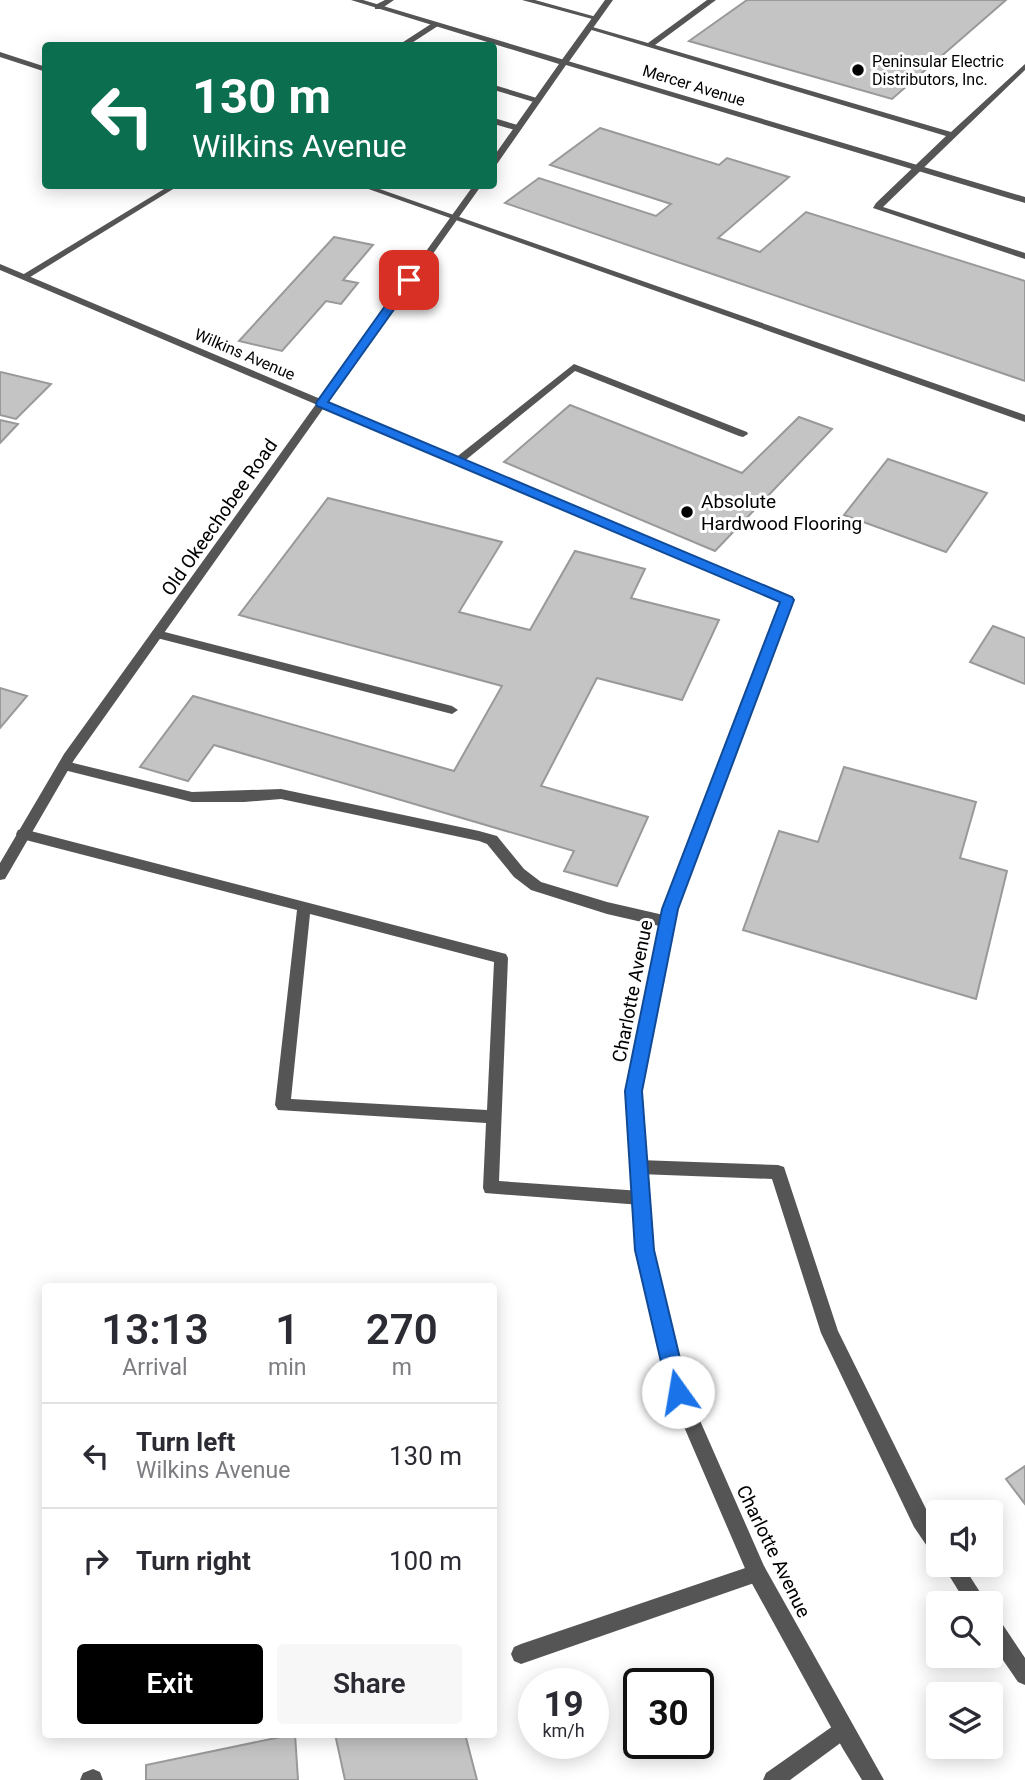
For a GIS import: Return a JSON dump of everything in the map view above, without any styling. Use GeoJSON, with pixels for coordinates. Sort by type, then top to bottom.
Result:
{"type":"FeatureCollection","features":[{"type":"Feature","properties":{"kind":"street","name":"Mercer Avenue"},"geometry":{"type":"LineString","coordinates":[[355,0],[1025,200]]}},
{"type":"Feature","properties":{"kind":"street"},"geometry":{"type":"LineString","coordinates":[[378,7],[390,0]]}},
{"type":"Feature","properties":{"kind":"street"},"geometry":{"type":"LineString","coordinates":[[526,0],[596,18]]}},
{"type":"Feature","properties":{"kind":"street"},"geometry":{"type":"LineString","coordinates":[[497,157],[609,0]]}},
{"type":"Feature","properties":{"kind":"street"},"geometry":{"type":"LineString","coordinates":[[649,46],[712,0]]}},
{"type":"Feature","properties":{"kind":"street"},"geometry":{"type":"LineString","coordinates":[[408,42],[437,24]]}},
{"type":"Feature","properties":{"kind":"street"},"geometry":{"type":"LineString","coordinates":[[589,28],[951,135]]}},
{"type":"Feature","properties":{"kind":"street"},"geometry":{"type":"LineString","coordinates":[[0,54],[42,69]]}},
{"type":"Feature","properties":{"kind":"street"},"geometry":{"type":"LineString","coordinates":[[1025,66],[916,167],[878,208],[1025,256]]}},
{"type":"Feature","properties":{"kind":"street"},"geometry":{"type":"LineString","coordinates":[[497,88],[537,101]]}},
{"type":"Feature","properties":{"kind":"street"},"geometry":{"type":"LineString","coordinates":[[497,122],[518,128]]}},
{"type":"Feature","properties":{"kind":"street"},"geometry":{"type":"LineString","coordinates":[[23,277],[169,189]]}},
{"type":"Feature","properties":{"kind":"street"},"geometry":{"type":"LineString","coordinates":[[373,189],[1025,419]]}},
{"type":"Feature","properties":{"kind":"street","name":"Old Okeechobee Road"},"geometry":{"type":"LineString","coordinates":[[0,875],[65,766],[475,189]]}},
{"type":"Feature","properties":{"kind":"street","name":"Wilkins Avenue"},"geometry":{"type":"LineString","coordinates":[[0,267],[787,600]]}},
{"type":"Feature","properties":{"kind":"street"},"geometry":{"type":"LineString","coordinates":[[458,461],[574,367],[743,433]]}},
{"type":"Feature","properties":{"kind":"street","name":"Charlotte Avenue"},"geometry":{"type":"LineString","coordinates":[[787,600],[670,909],[634,1091],[641,1198],[645,1250],[678,1392],[757,1573],[874,1780]]}},
{"type":"Feature","properties":{"kind":"street"},"geometry":{"type":"LineString","coordinates":[[158,634],[452,710]]}},
{"type":"Feature","properties":{"kind":"street"},"geometry":{"type":"LineString","coordinates":[[65,766],[192,797],[281,794],[479,836],[492,840],[519,873],[536,886],[607,908],[668,922]]}},
{"type":"Feature","properties":{"kind":"street"},"geometry":{"type":"LineString","coordinates":[[23,834],[501,958],[491,1188],[641,1198]]}},
{"type":"Feature","properties":{"kind":"street"},"geometry":{"type":"LineString","coordinates":[[304,906],[283,1105],[494,1116]]}},
{"type":"Feature","properties":{"kind":"street"},"geometry":{"type":"LineString","coordinates":[[639,1167],[778,1172],[830,1333],[926,1527]]}},
{"type":"Feature","properties":{"kind":"street"},"geometry":{"type":"LineString","coordinates":[[521,1654],[757,1573]]}},
{"type":"Feature","properties":{"kind":"street"},"geometry":{"type":"LineString","coordinates":[[1003,1642],[1025,1675]]}},
{"type":"Feature","properties":{"kind":"street"},"geometry":{"type":"LineString","coordinates":[[773,1780],[843,1729]]}},
{"type":"Feature","properties":{"kind":"building","name":"Peninsular Electric Distributors, Inc."},"geometry":{"type":"Polygon","coordinates":[[[747,0],[1006,0],[892,99],[689,41],[747,0]]]}},
{"type":"Feature","properties":{"kind":"building"},"geometry":{"type":"Polygon","coordinates":[[[600,128],[719,165],[727,158],[789,177],[718,238],[760,252],[806,212],[1025,281],[1025,381],[505,203],[539,178],[656,216],[671,204],[550,165],[600,128]]]}},
{"type":"Feature","properties":{"kind":"building"},"geometry":{"type":"Polygon","coordinates":[[[334,237],[373,245],[343,280],[358,283],[341,304],[326,301],[282,351],[239,341],[334,237]]]}},
{"type":"Feature","properties":{"kind":"building"},"geometry":{"type":"Polygon","coordinates":[[[0,373],[51,384],[16,419],[0,415],[0,373]]]}},
{"type":"Feature","properties":{"kind":"building","name":"Absolute Hardwood Flooring"},"geometry":{"type":"Polygon","coordinates":[[[570,405],[742,473],[799,417],[832,429],[715,551],[504,462],[570,405]]]}},
{"type":"Feature","properties":{"kind":"building"},"geometry":{"type":"Polygon","coordinates":[[[0,420],[18,424],[0,443],[0,420]]]}},
{"type":"Feature","properties":{"kind":"building"},"geometry":{"type":"Polygon","coordinates":[[[888,459],[987,493],[946,552],[844,515],[888,459]]]}},
{"type":"Feature","properties":{"kind":"building"},"geometry":{"type":"Polygon","coordinates":[[[328,498],[502,542],[459,612],[530,630],[575,551],[645,569],[631,598],[719,620],[682,700],[597,678],[541,786],[648,817],[617,886],[564,871],[574,851],[214,745],[188,781],[140,767],[193,696],[454,771],[502,686],[239,615],[328,498]]]}},
{"type":"Feature","properties":{"kind":"building"},"geometry":{"type":"Polygon","coordinates":[[[993,626],[1025,638],[1025,684],[970,662],[993,626]]]}},
{"type":"Feature","properties":{"kind":"building"},"geometry":{"type":"Polygon","coordinates":[[[0,688],[27,696],[0,728],[0,688]]]}},
{"type":"Feature","properties":{"kind":"building"},"geometry":{"type":"Polygon","coordinates":[[[844,767],[976,802],[960,858],[1007,871],[976,999],[743,930],[779,831],[818,842],[844,767]]]}},
{"type":"Feature","properties":{"kind":"building"},"geometry":{"type":"Polygon","coordinates":[[[1025,1466],[1025,1504],[1006,1479],[1025,1466]]]}},
{"type":"Feature","properties":{"kind":"building"},"geometry":{"type":"Polygon","coordinates":[[[276,1738],[295,1738],[298,1780],[146,1780],[146,1765],[276,1738]]]}},
{"type":"Feature","properties":{"kind":"building"},"geometry":{"type":"Polygon","coordinates":[[[336,1738],[466,1738],[477,1780],[345,1780],[336,1738]]]}},
{"type":"Feature","properties":{"kind":"place","name":"Peninsular Electric Distributors, Inc."},"geometry":{"type":"Point","coordinates":[858,70]}},
{"type":"Feature","properties":{"kind":"place","name":"Absolute Hardwood Flooring"},"geometry":{"type":"Point","coordinates":[687,512]}},
{"type":"Feature","properties":{"kind":"route"},"geometry":{"type":"LineString","coordinates":[[409,280],[321,403],[787,600],[670,909],[634,1091],[645,1250],[678,1392]]}}]}
